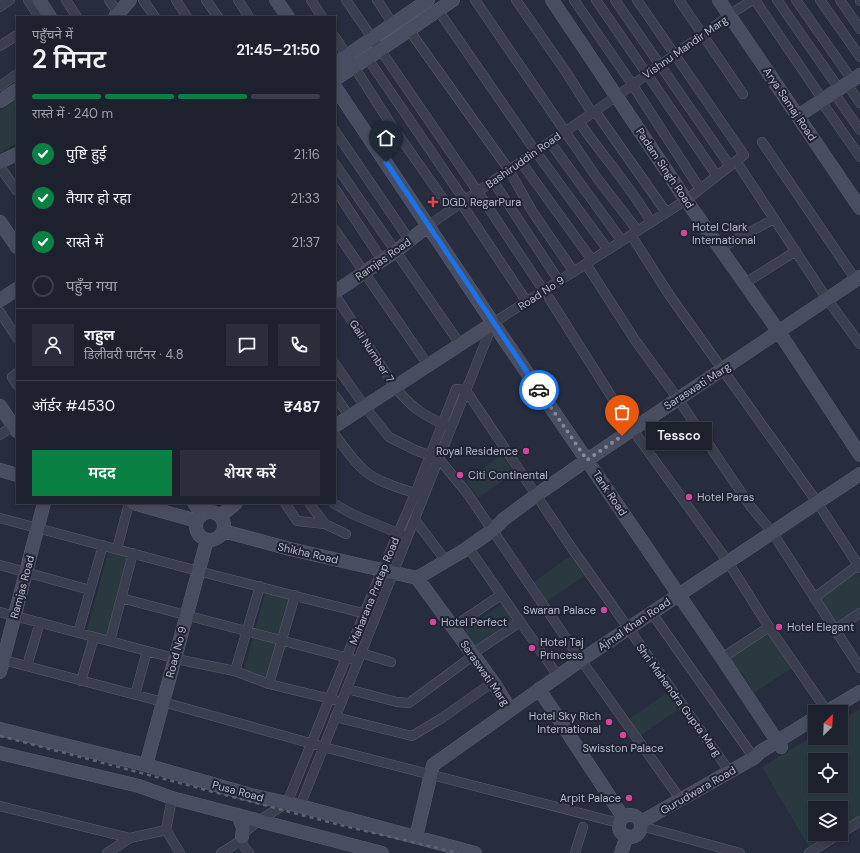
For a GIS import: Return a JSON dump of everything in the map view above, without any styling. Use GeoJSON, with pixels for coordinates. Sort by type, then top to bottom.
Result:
{"type":"FeatureCollection","features":[{"type":"Feature","properties":{"kind":"street"},"geometry":{"type":"LineString","coordinates":[[0,7],[10,0]]}},
{"type":"Feature","properties":{"kind":"street"},"geometry":{"type":"LineString","coordinates":[[28,0],[38,16]]}},
{"type":"Feature","properties":{"kind":"street"},"geometry":{"type":"LineString","coordinates":[[39,0],[49,16]]}},
{"type":"Feature","properties":{"kind":"street"},"geometry":{"type":"LineString","coordinates":[[66,0],[76,16]]}},
{"type":"Feature","properties":{"kind":"street"},"geometry":{"type":"LineString","coordinates":[[109,0],[119,16]]}},
{"type":"Feature","properties":{"kind":"street"},"geometry":{"type":"LineString","coordinates":[[119,16],[130,0]]}},
{"type":"Feature","properties":{"kind":"street"},"geometry":{"type":"LineString","coordinates":[[119,16],[139,0]]}},
{"type":"Feature","properties":{"kind":"street"},"geometry":{"type":"LineString","coordinates":[[143,0],[154,16]]}},
{"type":"Feature","properties":{"kind":"street"},"geometry":{"type":"LineString","coordinates":[[176,0],[186,16]]}},
{"type":"Feature","properties":{"kind":"street"},"geometry":{"type":"LineString","coordinates":[[206,0],[217,16]]}},
{"type":"Feature","properties":{"kind":"street"},"geometry":{"type":"LineString","coordinates":[[238,0],[248,16]]}},
{"type":"Feature","properties":{"kind":"street"},"geometry":{"type":"LineString","coordinates":[[276,0],[287,16]]}},
{"type":"Feature","properties":{"kind":"street"},"geometry":{"type":"LineString","coordinates":[[311,0],[321,16]]}},
{"type":"Feature","properties":{"kind":"street"},"geometry":{"type":"LineString","coordinates":[[346,0],[478,192],[632,429],[728,562],[769,627],[822,705]]}},
{"type":"Feature","properties":{"kind":"street"},"geometry":{"type":"LineString","coordinates":[[377,0],[393,24]]}},
{"type":"Feature","properties":{"kind":"street"},"geometry":{"type":"LineString","coordinates":[[336,78],[368,59],[453,0]]}},
{"type":"Feature","properties":{"kind":"street"},"geometry":{"type":"LineString","coordinates":[[475,0],[635,233],[670,296],[817,502],[859,566],[814,598]]}},
{"type":"Feature","properties":{"kind":"street"},"geometry":{"type":"LineString","coordinates":[[516,0],[593,112],[666,212]]}},
{"type":"Feature","properties":{"kind":"street","name":"Padam Singh Road"},"geometry":{"type":"LineString","coordinates":[[552,0],[686,200],[779,332],[860,455]]}},
{"type":"Feature","properties":{"kind":"street"},"geometry":{"type":"LineString","coordinates":[[574,0],[632,84],[700,189]]}},
{"type":"Feature","properties":{"kind":"street"},"geometry":{"type":"LineString","coordinates":[[596,0],[717,176]]}},
{"type":"Feature","properties":{"kind":"street"},"geometry":{"type":"LineString","coordinates":[[615,0],[730,166]]}},
{"type":"Feature","properties":{"kind":"street"},"geometry":{"type":"LineString","coordinates":[[637,0],[674,54]]}},
{"type":"Feature","properties":{"kind":"street"},"geometry":{"type":"LineString","coordinates":[[679,0],[743,94]]}},
{"type":"Feature","properties":{"kind":"street"},"geometry":{"type":"LineString","coordinates":[[719,0],[731,9],[801,114],[860,197]]}},
{"type":"Feature","properties":{"kind":"street"},"geometry":{"type":"LineString","coordinates":[[754,0],[860,103]]}},
{"type":"Feature","properties":{"kind":"street","name":"Vishnu Mandir Marg"},"geometry":{"type":"LineString","coordinates":[[617,96],[674,54],[703,35],[731,9],[754,0]]}},
{"type":"Feature","properties":{"kind":"street"},"geometry":{"type":"LineString","coordinates":[[777,0],[844,87],[860,157]]}},
{"type":"Feature","properties":{"kind":"street"},"geometry":{"type":"LineString","coordinates":[[796,0],[844,87],[860,130]]}},
{"type":"Feature","properties":{"kind":"street"},"geometry":{"type":"LineString","coordinates":[[820,0],[860,57]]}},
{"type":"Feature","properties":{"kind":"street"},"geometry":{"type":"LineString","coordinates":[[840,0],[860,29]]}},
{"type":"Feature","properties":{"kind":"street"},"geometry":{"type":"LineString","coordinates":[[336,63],[393,24],[420,2]]}},
{"type":"Feature","properties":{"kind":"street"},"geometry":{"type":"LineString","coordinates":[[438,10],[536,152],[608,250]]}},
{"type":"Feature","properties":{"kind":"street"},"geometry":{"type":"LineString","coordinates":[[409,30],[509,170],[529,206],[574,272]]}},
{"type":"Feature","properties":{"kind":"street"},"geometry":{"type":"LineString","coordinates":[[0,46],[16,35]]}},
{"type":"Feature","properties":{"kind":"street"},"geometry":{"type":"LineString","coordinates":[[336,39],[392,126],[451,210]]}},
{"type":"Feature","properties":{"kind":"street","name":"Road No 9"},"geometry":{"type":"LineString","coordinates":[[336,425],[493,323],[527,302],[546,295],[559,281],[686,200],[744,155],[674,54]]}},
{"type":"Feature","properties":{"kind":"street"},"geometry":{"type":"LineString","coordinates":[[368,59],[527,302]]}},
{"type":"Feature","properties":{"kind":"street"},"geometry":{"type":"LineString","coordinates":[[0,86],[16,75]]}},
{"type":"Feature","properties":{"kind":"street"},"geometry":{"type":"LineString","coordinates":[[801,114],[844,87]]}},
{"type":"Feature","properties":{"kind":"street","name":"Tank Road"},"geometry":{"type":"LineString","coordinates":[[336,88],[429,225],[493,323],[779,744]]}},
{"type":"Feature","properties":{"kind":"street"},"geometry":{"type":"LineString","coordinates":[[0,101],[16,91]]}},
{"type":"Feature","properties":{"kind":"street","name":"Bashiruddin Road"},"geometry":{"type":"LineString","coordinates":[[429,225],[617,96]]}},
{"type":"Feature","properties":{"kind":"street","name":"Arya Samaj Road"},"geometry":{"type":"LineString","coordinates":[[801,114],[860,208]]}},
{"type":"Feature","properties":{"kind":"street"},"geometry":{"type":"LineString","coordinates":[[579,122],[637,199],[651,222]]}},
{"type":"Feature","properties":{"kind":"street"},"geometry":{"type":"LineString","coordinates":[[336,132],[410,241]]}},
{"type":"Feature","properties":{"kind":"street"},"geometry":{"type":"LineString","coordinates":[[550,142],[622,241]]}},
{"type":"Feature","properties":{"kind":"street"},"geometry":{"type":"LineString","coordinates":[[762,142],[858,279]]}},
{"type":"Feature","properties":{"kind":"street"},"geometry":{"type":"LineString","coordinates":[[0,162],[16,154]]}},
{"type":"Feature","properties":{"kind":"street"},"geometry":{"type":"LineString","coordinates":[[521,162],[589,262],[635,340],[678,399],[751,507],[772,532],[860,668]]}},
{"type":"Feature","properties":{"kind":"street"},"geometry":{"type":"LineString","coordinates":[[336,165],[460,344]]}},
{"type":"Feature","properties":{"kind":"street"},"geometry":{"type":"LineString","coordinates":[[0,167],[16,190]]}},
{"type":"Feature","properties":{"kind":"street"},"geometry":{"type":"LineString","coordinates":[[740,167],[827,299],[860,344]]}},
{"type":"Feature","properties":{"kind":"street"},"geometry":{"type":"LineString","coordinates":[[493,181],[559,281]]}},
{"type":"Feature","properties":{"kind":"street"},"geometry":{"type":"LineString","coordinates":[[336,191],[382,260]]}},
{"type":"Feature","properties":{"kind":"street"},"geometry":{"type":"LineString","coordinates":[[720,248],[774,219]]}},
{"type":"Feature","properties":{"kind":"street"},"geometry":{"type":"LineString","coordinates":[[0,222],[16,246]]}},
{"type":"Feature","properties":{"kind":"street","name":"Ramjas Road"},"geometry":{"type":"LineString","coordinates":[[336,292],[410,241],[429,225]]}},
{"type":"Feature","properties":{"kind":"street"},"geometry":{"type":"LineString","coordinates":[[336,231],[428,365]]}},
{"type":"Feature","properties":{"kind":"street"},"geometry":{"type":"LineString","coordinates":[[745,283],[796,251]]}},
{"type":"Feature","properties":{"kind":"street","name":"Saraswati Marg"},"geometry":{"type":"LineString","coordinates":[[510,709],[493,682],[417,578],[468,547],[493,530],[504,519],[535,496],[632,429],[858,279]]}},
{"type":"Feature","properties":{"kind":"street"},"geometry":{"type":"LineString","coordinates":[[16,289],[0,303],[16,336]]}},
{"type":"Feature","properties":{"kind":"street","name":"Gali Number 7"},"geometry":{"type":"LineString","coordinates":[[336,295],[395,387],[406,401],[416,410],[452,428]]}},
{"type":"Feature","properties":{"kind":"street","name":"Maharana Pratap Road"},"geometry":{"type":"LineString","coordinates":[[293,805],[312,743],[365,612],[408,537],[467,392],[493,323]]}},
{"type":"Feature","properties":{"kind":"street"},"geometry":{"type":"LineString","coordinates":[[336,365],[389,437],[402,445],[440,459],[493,530],[581,660],[681,800]]}},
{"type":"Feature","properties":{"kind":"street"},"geometry":{"type":"LineString","coordinates":[[16,374],[12,377],[16,383]]}},
{"type":"Feature","properties":{"kind":"street","name":"Maharana Pratap Road"},"geometry":{"type":"LineString","coordinates":[[293,805],[324,747],[376,617],[397,533],[415,494],[456,389],[460,388],[467,392]]}},
{"type":"Feature","properties":{"kind":"street","name":"Shri Mahendra Gupta Marg"},"geometry":{"type":"LineString","coordinates":[[467,392],[535,496],[730,772]]}},
{"type":"Feature","properties":{"kind":"street"},"geometry":{"type":"LineString","coordinates":[[336,397],[350,417]]}},
{"type":"Feature","properties":{"kind":"street"},"geometry":{"type":"LineString","coordinates":[[0,406],[16,430]]}},
{"type":"Feature","properties":{"kind":"street"},"geometry":{"type":"LineString","coordinates":[[0,435],[7,430],[16,430]]}},
{"type":"Feature","properties":{"kind":"street"},"geometry":{"type":"LineString","coordinates":[[336,436],[357,464],[366,472],[377,479],[424,497]]}},
{"type":"Feature","properties":{"kind":"street"},"geometry":{"type":"LineString","coordinates":[[0,470],[16,475]]}},
{"type":"Feature","properties":{"kind":"street","name":"Ajmal Khan Road"},"geometry":{"type":"LineString","coordinates":[[416,837],[433,765],[510,709],[627,628],[860,474]]}},
{"type":"Feature","properties":{"kind":"street","name":"Ramjas Road"},"geometry":{"type":"LineString","coordinates":[[1,664],[44,504]]}},
{"type":"Feature","properties":{"kind":"street"},"geometry":{"type":"LineString","coordinates":[[117,549],[129,504]]}},
{"type":"Feature","properties":{"kind":"street"},"geometry":{"type":"LineString","coordinates":[[137,504],[199,518]]}},
{"type":"Feature","properties":{"kind":"street"},"geometry":{"type":"LineString","coordinates":[[194,504],[199,518]]}},
{"type":"Feature","properties":{"kind":"street"},"geometry":{"type":"LineString","coordinates":[[220,516],[235,504]]}},
{"type":"Feature","properties":{"kind":"street"},"geometry":{"type":"LineString","coordinates":[[286,504],[297,521],[325,524],[346,534]]}},
{"type":"Feature","properties":{"kind":"street"},"geometry":{"type":"LineString","coordinates":[[310,504],[325,524]]}},
{"type":"Feature","properties":{"kind":"street"},"geometry":{"type":"LineString","coordinates":[[334,504],[352,514],[408,537]]}},
{"type":"Feature","properties":{"kind":"street"},"geometry":{"type":"LineString","coordinates":[[209,512],[217,514],[224,523],[223,531],[215,539],[207,540],[200,536],[197,532],[196,525],[199,518],[209,512]]}},
{"type":"Feature","properties":{"kind":"street"},"geometry":{"type":"LineString","coordinates":[[0,518],[198,571],[365,612],[376,617]]}},
{"type":"Feature","properties":{"kind":"street"},"geometry":{"type":"LineString","coordinates":[[415,520],[446,561]]}},
{"type":"Feature","properties":{"kind":"street","name":"Shikha Road"},"geometry":{"type":"LineString","coordinates":[[223,531],[290,549],[388,571]]}},
{"type":"Feature","properties":{"kind":"street","name":"Road No 9"},"geometry":{"type":"LineString","coordinates":[[146,765],[207,540]]}},
{"type":"Feature","properties":{"kind":"street"},"geometry":{"type":"LineString","coordinates":[[78,633],[103,545]]}},
{"type":"Feature","properties":{"kind":"street"},"geometry":{"type":"LineString","coordinates":[[468,547],[558,676]]}},
{"type":"Feature","properties":{"kind":"street"},"geometry":{"type":"LineString","coordinates":[[110,641],[133,553]]}},
{"type":"Feature","properties":{"kind":"street"},"geometry":{"type":"LineString","coordinates":[[0,565],[90,590]]}},
{"type":"Feature","properties":{"kind":"street"},"geometry":{"type":"LineString","coordinates":[[388,571],[417,578]]}},
{"type":"Feature","properties":{"kind":"street"},"geometry":{"type":"LineString","coordinates":[[235,671],[260,586]]}},
{"type":"Feature","properties":{"kind":"street"},"geometry":{"type":"LineString","coordinates":[[269,684],[295,595]]}},
{"type":"Feature","properties":{"kind":"street"},"geometry":{"type":"LineString","coordinates":[[453,627],[501,595]]}},
{"type":"Feature","properties":{"kind":"street"},"geometry":{"type":"LineString","coordinates":[[121,598],[347,657],[360,657],[391,662]]}},
{"type":"Feature","properties":{"kind":"street"},"geometry":{"type":"LineString","coordinates":[[0,612],[174,658],[235,671],[269,684],[341,702]]}},
{"type":"Feature","properties":{"kind":"street"},"geometry":{"type":"LineString","coordinates":[[651,612],[754,758]]}},
{"type":"Feature","properties":{"kind":"street"},"geometry":{"type":"LineString","coordinates":[[836,629],[860,613]]}},
{"type":"Feature","properties":{"kind":"street"},"geometry":{"type":"LineString","coordinates":[[27,666],[40,622]]}},
{"type":"Feature","properties":{"kind":"street"},"geometry":{"type":"LineString","coordinates":[[347,689],[397,702],[409,703],[520,622]]}},
{"type":"Feature","properties":{"kind":"street"},"geometry":{"type":"LineString","coordinates":[[722,658],[769,627]]}},
{"type":"Feature","properties":{"kind":"street"},"geometry":{"type":"LineString","coordinates":[[82,680],[94,637]]}},
{"type":"Feature","properties":{"kind":"street"},"geometry":{"type":"LineString","coordinates":[[135,695],[147,651]]}},
{"type":"Feature","properties":{"kind":"street"},"geometry":{"type":"LineString","coordinates":[[1,664],[27,666],[324,747],[621,820],[630,814],[637,816],[641,824],[640,830],[636,835],[627,836],[620,830],[621,820],[539,689]]}},
{"type":"Feature","properties":{"kind":"street"},"geometry":{"type":"LineString","coordinates":[[335,717],[412,736],[442,718],[493,682]]}},
{"type":"Feature","properties":{"kind":"street"},"geometry":{"type":"LineString","coordinates":[[839,705],[860,692]]}},
{"type":"Feature","properties":{"kind":"street"},"geometry":{"type":"LineString","coordinates":[[848,709],[860,702]]}},
{"type":"Feature","properties":{"kind":"street","name":"Gurudwara Road"},"geometry":{"type":"LineString","coordinates":[[779,744],[808,723]]}},
{"type":"Feature","properties":{"kind":"street","name":"Pusa Road"},"geometry":{"type":"LineString","coordinates":[[0,728],[146,765],[251,795],[476,853]]}},
{"type":"Feature","properties":{"kind":"street","name":"Gurudwara Road"},"geometry":{"type":"LineString","coordinates":[[641,824],[754,758],[760,752],[808,731]]}},
{"type":"Feature","properties":{"kind":"street"},"geometry":{"type":"LineString","coordinates":[[0,753],[139,786],[172,798],[382,853]]}},
{"type":"Feature","properties":{"kind":"street"},"geometry":{"type":"LineString","coordinates":[[172,798],[166,830],[180,853]]}},
{"type":"Feature","properties":{"kind":"street"},"geometry":{"type":"LineString","coordinates":[[221,853],[247,836],[262,822],[293,805]]}},
{"type":"Feature","properties":{"kind":"street"},"geometry":{"type":"LineString","coordinates":[[0,806],[130,838]]}},
{"type":"Feature","properties":{"kind":"street"},"geometry":{"type":"LineString","coordinates":[[238,815],[243,828],[241,839],[249,853]]}},
{"type":"Feature","properties":{"kind":"street"},"geometry":{"type":"LineString","coordinates":[[848,829],[860,821]]}},
{"type":"Feature","properties":{"kind":"street"},"geometry":{"type":"LineString","coordinates":[[641,824],[740,853]]}},
{"type":"Feature","properties":{"kind":"street"},"geometry":{"type":"LineString","coordinates":[[575,853],[583,827]]}},
{"type":"Feature","properties":{"kind":"street"},"geometry":{"type":"LineString","coordinates":[[106,853],[130,838],[166,830]]}},
{"type":"Feature","properties":{"kind":"street"},"geometry":{"type":"LineString","coordinates":[[621,853],[627,836]]}},
{"type":"Feature","properties":{"kind":"street"},"geometry":{"type":"LineString","coordinates":[[809,853],[829,841]]}},
{"type":"Feature","properties":{"kind":"shaded area"},"geometry":{"type":"Polygon","coordinates":[[[16,100],[16,144],[0,153],[0,111],[16,100]]]}},
{"type":"Feature","properties":{"kind":"shaded area"},"geometry":{"type":"Polygon","coordinates":[[[501,455],[514,473],[478,498],[466,480],[501,455]]]}},
{"type":"Feature","properties":{"kind":"shaded area"},"geometry":{"type":"Polygon","coordinates":[[[109,550],[136,557],[113,641],[86,634],[109,550]]]}},
{"type":"Feature","properties":{"kind":"shaded area"},"geometry":{"type":"Polygon","coordinates":[[[570,556],[584,576],[547,601],[534,582],[570,556]]]}},
{"type":"Feature","properties":{"kind":"shaded area"},"geometry":{"type":"Polygon","coordinates":[[[857,572],[860,577],[860,609],[838,624],[820,598],[857,572]]]}},
{"type":"Feature","properties":{"kind":"shaded area"},"geometry":{"type":"Polygon","coordinates":[[[266,590],[294,598],[271,682],[243,674],[266,590]]]}},
{"type":"Feature","properties":{"kind":"shaded area"},"geometry":{"type":"Polygon","coordinates":[[[504,603],[517,621],[477,649],[464,630],[504,603]]]}},
{"type":"Feature","properties":{"kind":"shaded area"},"geometry":{"type":"Polygon","coordinates":[[[768,631],[793,667],[754,693],[741,671],[739,672],[729,657],[768,631]]]}},
{"type":"Feature","properties":{"kind":"shaded area"},"geometry":{"type":"Polygon","coordinates":[[[668,692],[680,708],[640,736],[628,720],[668,692]]]}},
{"type":"Feature","properties":{"kind":"shaded area"},"geometry":{"type":"Polygon","coordinates":[[[860,709],[860,817],[848,824],[848,801],[808,801],[808,841],[819,841],[809,847],[762,767],[808,739],[808,745],[848,745],[848,716],[860,709]]]}},
{"type":"Feature","properties":{"kind":"railway"},"geometry":{"type":"LineString","coordinates":[[0,736],[340,825],[459,853]]}},
{"type":"Feature","properties":{"kind":"way so far"},"geometry":{"type":"LineString","coordinates":[[539,390],[587,460],[622,436]]}},
{"type":"Feature","properties":{"kind":"place","name":"DGD, RegarPura"},"geometry":{"type":"Point","coordinates":[433,202]}},
{"type":"Feature","properties":{"kind":"place","name":"Hotel Clark International"},"geometry":{"type":"Point","coordinates":[684,233]}},
{"type":"Feature","properties":{"kind":"place","name":"Tessco"},"geometry":{"type":"Point","coordinates":[622,436]}},
{"type":"Feature","properties":{"kind":"place","name":"Royal Residence"},"geometry":{"type":"Point","coordinates":[526,451]}},
{"type":"Feature","properties":{"kind":"place","name":"Citi Continental"},"geometry":{"type":"Point","coordinates":[460,475]}},
{"type":"Feature","properties":{"kind":"place","name":"Hotel Paras"},"geometry":{"type":"Point","coordinates":[689,497]}},
{"type":"Feature","properties":{"kind":"place","name":"Swaran Palace"},"geometry":{"type":"Point","coordinates":[604,610]}},
{"type":"Feature","properties":{"kind":"place","name":"Hotel Perfect"},"geometry":{"type":"Point","coordinates":[433,622]}},
{"type":"Feature","properties":{"kind":"place","name":"Hotel Elegant"},"geometry":{"type":"Point","coordinates":[779,627]}},
{"type":"Feature","properties":{"kind":"place","name":"Hotel Taj Princess"},"geometry":{"type":"Point","coordinates":[532,648]}},
{"type":"Feature","properties":{"kind":"place","name":"Hotel Sky Rich International"},"geometry":{"type":"Point","coordinates":[609,722]}},
{"type":"Feature","properties":{"kind":"place","name":"Swisston Palace"},"geometry":{"type":"Point","coordinates":[623,735]}},
{"type":"Feature","properties":{"kind":"place","name":"Arpit Palace"},"geometry":{"type":"Point","coordinates":[629,798]}},
{"type":"Feature","properties":{"kind":"route"},"geometry":{"type":"LineString","coordinates":[[386,162],[539,390]]}}]}
